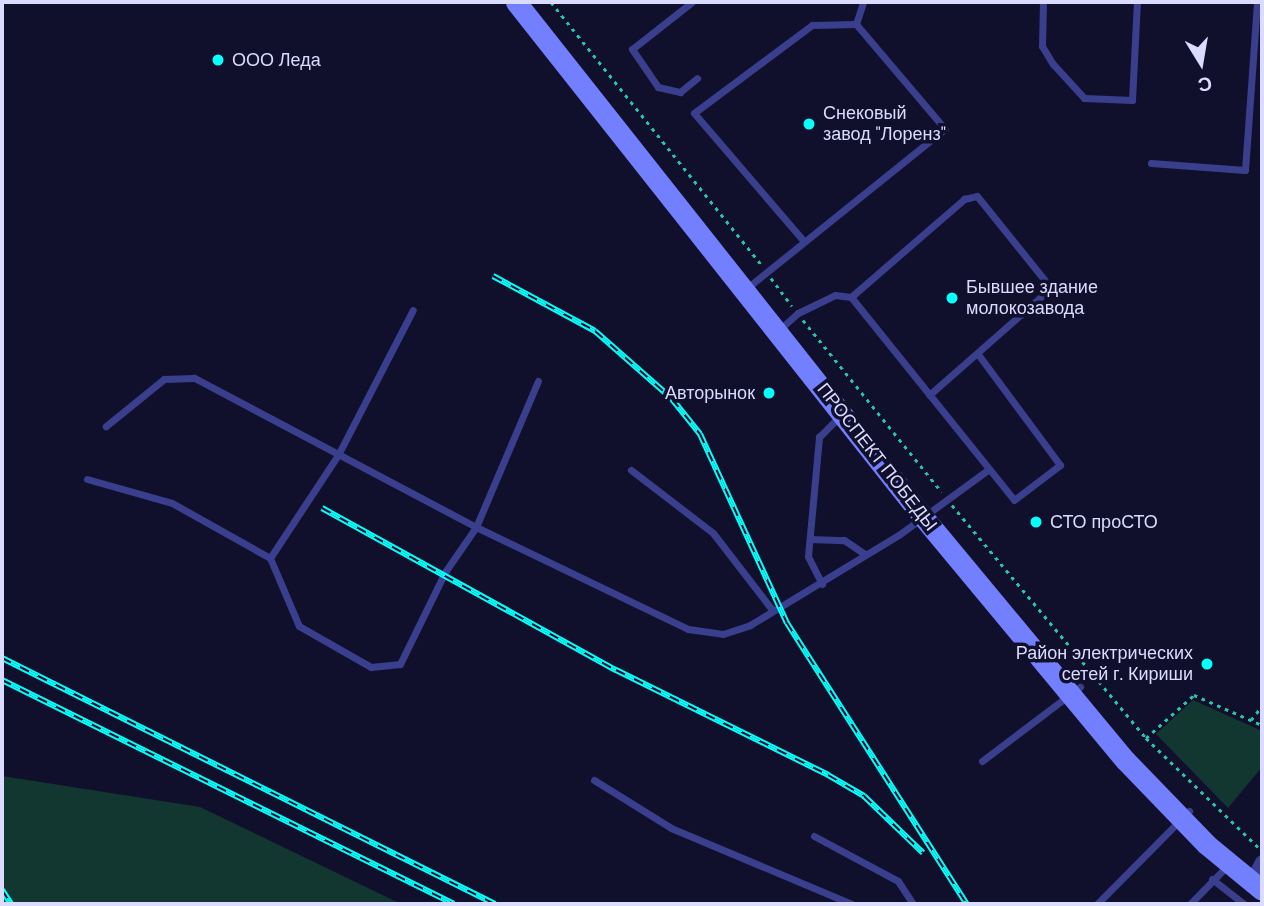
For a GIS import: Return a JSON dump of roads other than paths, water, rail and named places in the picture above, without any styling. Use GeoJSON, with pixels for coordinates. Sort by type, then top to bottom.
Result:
{"type":"FeatureCollection","features":[{"type":"Feature","properties":{"kind":"main road","name":"ПРОСПЕКТ ПОБЕДЫ"},"geometry":{"type":"LineString","coordinates":[[516,2],[756,279]]}},
{"type":"Feature","properties":{"kind":"main road","name":"ПРОСПЕКТ ПОБЕДЫ"},"geometry":{"type":"LineString","coordinates":[[531,2],[756,279],[1075,691],[1229,863],[1261,872]]}},
{"type":"Feature","properties":{"kind":"main road","name":"ПРОСПЕКТ ПОБЕДЫ"},"geometry":{"type":"LineString","coordinates":[[788,322],[841,414],[935,509]]}},
{"type":"Feature","properties":{"kind":"main road","name":"ПРОСПЕКТ ПОБЕДЫ"},"geometry":{"type":"LineString","coordinates":[[1185,815],[1261,872]]}},
{"type":"Feature","properties":{"kind":"lane"},"geometry":{"type":"LineString","coordinates":[[692,2],[632,50],[657,87],[680,92],[697,78]]}},
{"type":"Feature","properties":{"kind":"lane"},"geometry":{"type":"LineString","coordinates":[[856,24],[863,2]]}},
{"type":"Feature","properties":{"kind":"lane"},"geometry":{"type":"LineString","coordinates":[[1043,2],[1042,46],[1053,64],[1084,98],[1132,100],[1137,2]]}},
{"type":"Feature","properties":{"kind":"lane"},"geometry":{"type":"LineString","coordinates":[[1151,163],[1245,170],[1257,2]]}},
{"type":"Feature","properties":{"kind":"lane"},"geometry":{"type":"LineString","coordinates":[[756,279],[945,129],[856,24]]}},
{"type":"Feature","properties":{"kind":"lane"},"geometry":{"type":"LineString","coordinates":[[803,240],[694,113],[812,25],[856,24]]}},
{"type":"Feature","properties":{"kind":"lane"},"geometry":{"type":"LineString","coordinates":[[851,297],[964,199],[977,196],[1051,288],[929,395]]}},
{"type":"Feature","properties":{"kind":"lane"},"geometry":{"type":"LineString","coordinates":[[788,322],[835,295],[851,297],[1014,500],[1060,465],[977,353]]}},
{"type":"Feature","properties":{"kind":"lane"},"geometry":{"type":"LineString","coordinates":[[270,558],[338,455],[413,310]]}},
{"type":"Feature","properties":{"kind":"lane"},"geometry":{"type":"LineString","coordinates":[[106,426],[164,379],[194,378],[476,527],[688,629],[723,634],[822,584],[935,509],[989,469]]}},
{"type":"Feature","properties":{"kind":"lane"},"geometry":{"type":"LineString","coordinates":[[87,479],[172,503],[270,558],[299,626],[371,667],[400,664],[444,572],[476,527],[538,381]]}},
{"type":"Feature","properties":{"kind":"lane"},"geometry":{"type":"LineString","coordinates":[[822,584],[808,556],[819,437],[841,414]]}},
{"type":"Feature","properties":{"kind":"lane"},"geometry":{"type":"LineString","coordinates":[[631,470],[713,533],[773,611]]}},
{"type":"Feature","properties":{"kind":"lane"},"geometry":{"type":"LineString","coordinates":[[810,539],[844,540],[865,554]]}},
{"type":"Feature","properties":{"kind":"lane"},"geometry":{"type":"LineString","coordinates":[[982,761],[1075,691]]}},
{"type":"Feature","properties":{"kind":"lane"},"geometry":{"type":"LineString","coordinates":[[594,780],[671,828],[852,904]]}},
{"type":"Feature","properties":{"kind":"lane"},"geometry":{"type":"LineString","coordinates":[[1097,904],[1185,815]]}},
{"type":"Feature","properties":{"kind":"lane"},"geometry":{"type":"LineString","coordinates":[[814,836],[898,881],[913,904]]}},
{"type":"Feature","properties":{"kind":"lane"},"geometry":{"type":"LineString","coordinates":[[1190,904],[1229,863]]}},
{"type":"Feature","properties":{"kind":"lane"},"geometry":{"type":"LineString","coordinates":[[1212,879],[1244,904]]}},
{"type":"Feature","properties":{"kind":"railway"},"geometry":{"type":"LineString","coordinates":[[493,276],[595,331],[672,399],[700,434],[787,623],[967,904]]}},
{"type":"Feature","properties":{"kind":"railway"},"geometry":{"type":"LineString","coordinates":[[322,508],[616,670],[828,775],[864,796],[923,853]]}},
{"type":"Feature","properties":{"kind":"railway"},"geometry":{"type":"LineString","coordinates":[[2,658],[495,904]]}},
{"type":"Feature","properties":{"kind":"railway"},"geometry":{"type":"LineString","coordinates":[[2,680],[454,904]]}},
{"type":"Feature","properties":{"kind":"railway"},"geometry":{"type":"LineString","coordinates":[[2,890],[11,904]]}},
{"type":"Feature","properties":{"kind":"place","name":"ООО Леда"},"geometry":{"type":"Point","coordinates":[218,60]}},
{"type":"Feature","properties":{"kind":"place","name":"Снековый завод \"Лоренз\""},"geometry":{"type":"Point","coordinates":[809,124]}},
{"type":"Feature","properties":{"kind":"place","name":"Бывшее здание молокозавода"},"geometry":{"type":"Point","coordinates":[952,298]}},
{"type":"Feature","properties":{"kind":"place","name":"Авторынок"},"geometry":{"type":"Point","coordinates":[769,393]}},
{"type":"Feature","properties":{"kind":"place","name":"СТО проСТО"},"geometry":{"type":"Point","coordinates":[1036,522]}},
{"type":"Feature","properties":{"kind":"place","name":"Район электрических сетей г. Кириши"},"geometry":{"type":"Point","coordinates":[1207,664]}}]}
